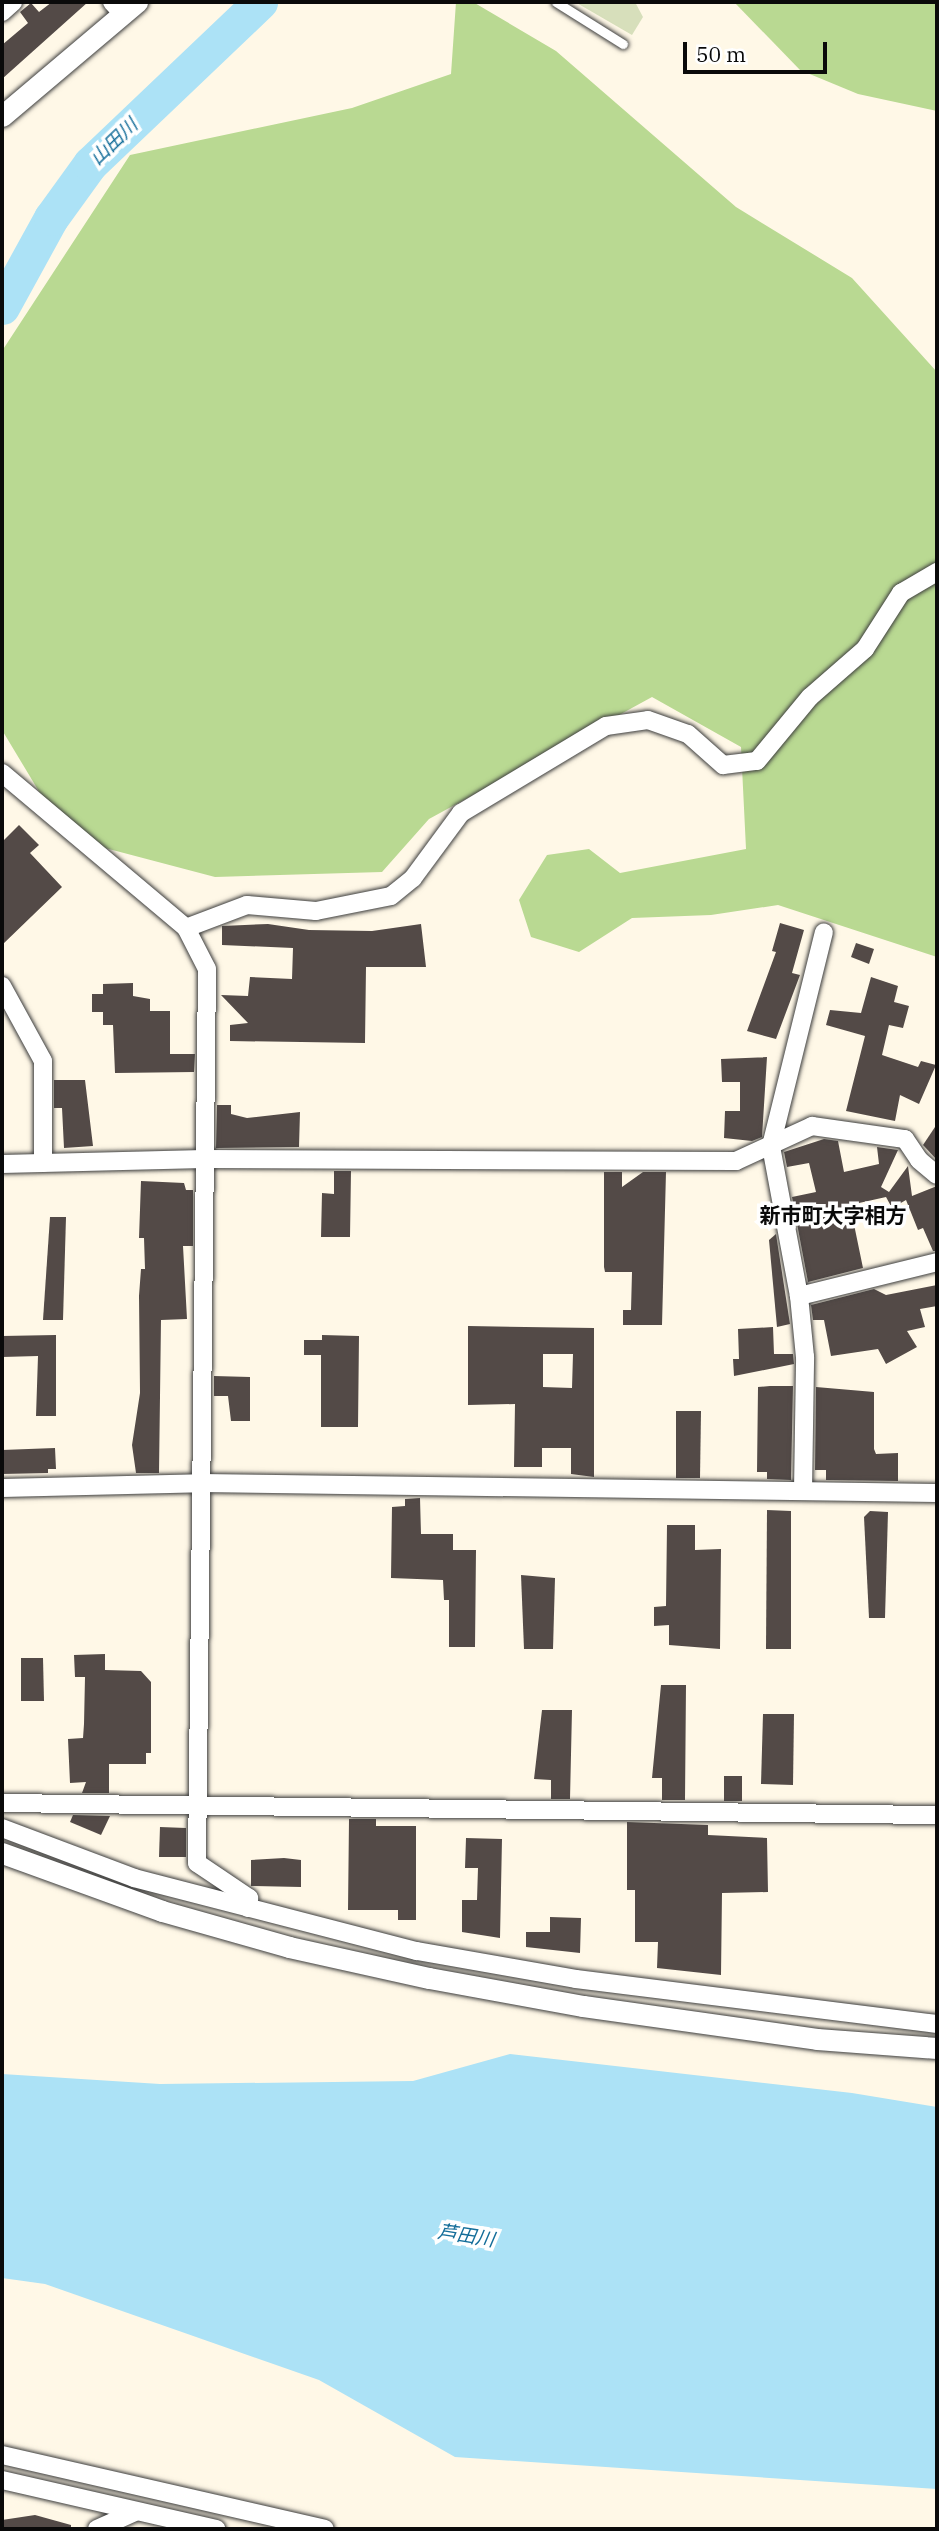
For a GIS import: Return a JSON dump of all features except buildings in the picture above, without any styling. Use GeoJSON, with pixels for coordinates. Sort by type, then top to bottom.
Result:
{"type":"FeatureCollection","features":[{"type":"Feature","properties":{"kind":"street"},"geometry":{"type":"LineString","coordinates":[[2,12],[13,2]]}},
{"type":"Feature","properties":{"kind":"street"},"geometry":{"type":"LineString","coordinates":[[2,116],[124,6]]}},
{"type":"Feature","properties":{"kind":"street"},"geometry":{"type":"LineString","coordinates":[[186,928],[247,905],[316,911],[391,896],[413,878],[461,813],[606,726],[648,720],[688,734],[723,765],[757,761],[810,697],[865,649],[901,593],[937,572]]}},
{"type":"Feature","properties":{"kind":"street"},"geometry":{"type":"LineString","coordinates":[[2,773],[186,928],[207,969],[197,1863],[249,1898],[248,1909]]}},
{"type":"Feature","properties":{"kind":"street"},"geometry":{"type":"LineString","coordinates":[[803,1491],[805,1357],[800,1296],[771,1146],[824,932]]}},
{"type":"Feature","properties":{"kind":"street"},"geometry":{"type":"LineString","coordinates":[[2,986],[43,1061],[43,1163]]}},
{"type":"Feature","properties":{"kind":"street"},"geometry":{"type":"LineString","coordinates":[[2,1164],[204,1159],[736,1161],[812,1126],[905,1139],[919,1160],[937,1174]]}},
{"type":"Feature","properties":{"kind":"street"},"geometry":{"type":"LineString","coordinates":[[800,1296],[937,1262]]}},
{"type":"Feature","properties":{"kind":"street"},"geometry":{"type":"LineString","coordinates":[[2,1489],[201,1483],[937,1493]]}},
{"type":"Feature","properties":{"kind":"street"},"geometry":{"type":"LineString","coordinates":[[2,1803],[937,1815]]}},
{"type":"Feature","properties":{"kind":"street"},"geometry":{"type":"LineString","coordinates":[[2,1828],[134,1878],[417,1951],[576,1979],[937,2024]]}},
{"type":"Feature","properties":{"kind":"street"},"geometry":{"type":"LineString","coordinates":[[2,1853],[162,1911],[289,1947],[429,1978],[583,2006],[817,2039],[937,2048]]}},
{"type":"Feature","properties":{"kind":"street"},"geometry":{"type":"LineString","coordinates":[[2,2455],[325,2529]]}},
{"type":"Feature","properties":{"kind":"street"},"geometry":{"type":"LineString","coordinates":[[2,2480],[216,2529]]}},
{"type":"Feature","properties":{"kind":"street"},"geometry":{"type":"LineString","coordinates":[[97,2529],[135,2512]]}},
{"type":"Feature","properties":{"kind":"lane"},"geometry":{"type":"LineString","coordinates":[[556,2],[623,44]]}},
{"type":"Feature","properties":{"kind":"green space"},"geometry":{"type":"Polygon","coordinates":[[[456,2],[473,2],[556,51],[736,207],[852,278],[937,372],[937,957],[778,905],[711,915],[632,918],[579,952],[531,937],[519,900],[547,855],[589,849],[620,873],[746,849],[741,747],[652,697],[429,819],[382,872],[215,877],[67,838],[2,730],[2,351],[130,155],[352,108],[451,74],[456,2]]]}},
{"type":"Feature","properties":{"kind":"green space"},"geometry":{"type":"Polygon","coordinates":[[[575,2],[635,2],[643,17],[632,35],[575,2]]]}},
{"type":"Feature","properties":{"kind":"green space"},"geometry":{"type":"Polygon","coordinates":[[[734,2],[937,2],[937,111],[858,94],[800,70],[734,2]]]}},
{"type":"Feature","properties":{"kind":"water","name":"芦田川"},"geometry":{"type":"Polygon","coordinates":[[[510,2054],[852,2093],[937,2107],[937,2489],[455,2457],[319,2380],[45,2284],[2,2278],[2,2074],[160,2084],[413,2081],[510,2054]]]}},
{"type":"Feature","properties":{"kind":"waterway","name":"山田川"},"geometry":{"type":"LineString","coordinates":[[2,307],[51,218],[90,164],[260,2]]}},
{"type":"Feature","properties":{"kind":"district","name":"新市町大字相方"},"geometry":{"type":"Point","coordinates":[833,1215]}}]}
